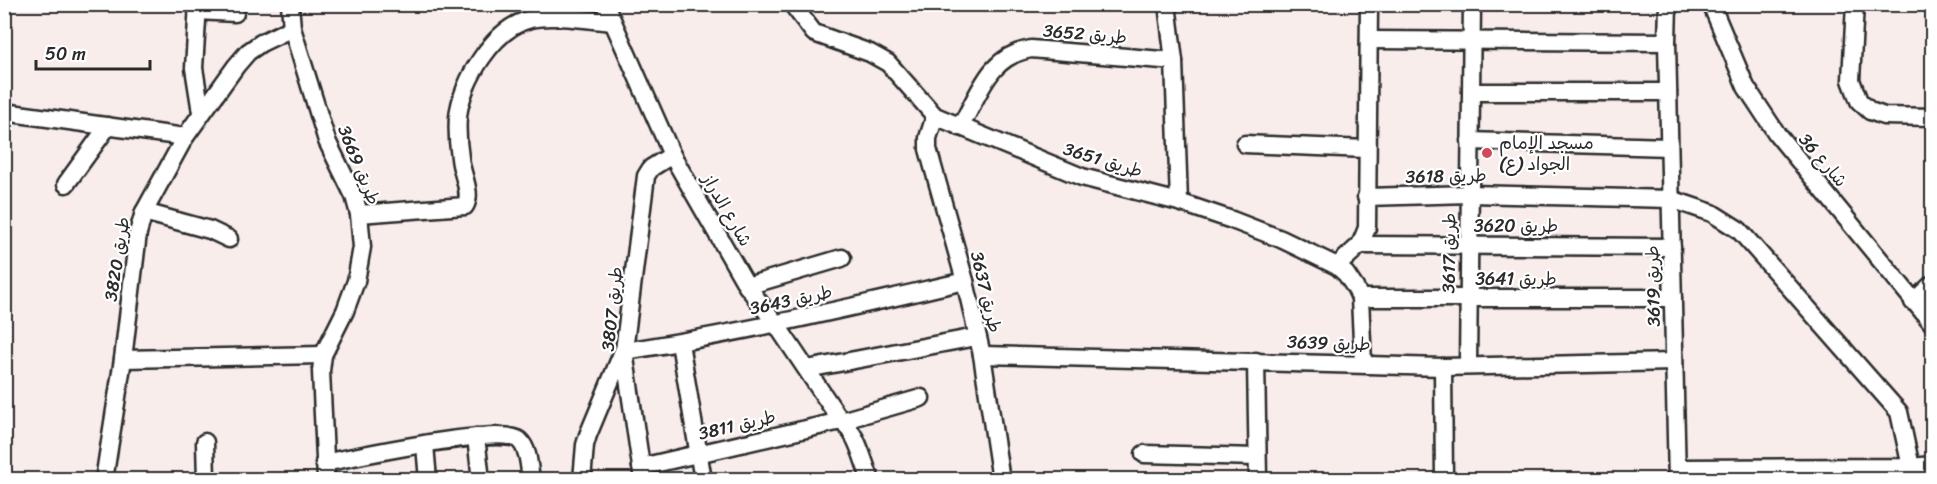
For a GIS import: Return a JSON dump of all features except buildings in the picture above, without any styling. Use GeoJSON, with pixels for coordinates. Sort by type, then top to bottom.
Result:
{"type":"FeatureCollection","features":[{"type":"Feature","properties":{"kind":"street","name":"طريق 3669"},"geometry":{"type":"LineString","coordinates":[[290,4],[292,28],[327,141],[354,196],[362,247],[356,280],[345,311],[322,355],[325,471]]}},
{"type":"Feature","properties":{"kind":"street","name":"شارع الدراز"},"geometry":{"type":"LineString","coordinates":[[605,4],[672,155],[747,286],[776,324],[841,421],[843,434],[857,461],[869,476]]}},
{"type":"Feature","properties":{"kind":"street","name":"طريق 3651"},"geometry":{"type":"LineString","coordinates":[[792,4],[814,33],[870,53],[888,63],[935,116],[1082,177],[1179,202],[1232,220],[1271,235],[1337,266],[1346,274],[1360,298],[1363,363]]}},
{"type":"Feature","properties":{"kind":"street"},"geometry":{"type":"LineString","coordinates":[[1167,4],[1174,61],[1179,202]]}},
{"type":"Feature","properties":{"kind":"street"},"geometry":{"type":"LineString","coordinates":[[1337,266],[1360,245],[1367,228],[1369,4]]}},
{"type":"Feature","properties":{"kind":"street","name":"طريق 3617"},"geometry":{"type":"LineString","coordinates":[[1468,365],[1472,4]]}},
{"type":"Feature","properties":{"kind":"street","name":"طريق 3619"},"geometry":{"type":"LineString","coordinates":[[1668,4],[1677,474]]}},
{"type":"Feature","properties":{"kind":"street","name":"شارع 36"},"geometry":{"type":"LineString","coordinates":[[1711,4],[1746,87],[1777,134],[1932,323]]}},
{"type":"Feature","properties":{"kind":"street"},"geometry":{"type":"LineString","coordinates":[[1855,4],[1851,80],[1859,101],[1870,111],[1884,116],[1932,117]]}},
{"type":"Feature","properties":{"kind":"street"},"geometry":{"type":"LineString","coordinates":[[201,112],[194,68],[198,8],[235,13]]}},
{"type":"Feature","properties":{"kind":"street"},"geometry":{"type":"LineString","coordinates":[[358,214],[462,208],[467,204],[468,195],[460,165],[458,116],[465,88],[480,61],[494,43],[513,26],[529,19],[613,22]]}},
{"type":"Feature","properties":{"kind":"street","name":"طريق 3820"},"geometry":{"type":"LineString","coordinates":[[104,480],[123,360],[138,233],[144,212],[201,112],[248,52],[292,28]]}},
{"type":"Feature","properties":{"kind":"street"},"geometry":{"type":"LineString","coordinates":[[1369,40],[1667,42]]}},
{"type":"Feature","properties":{"kind":"street","name":"طريق 3652"},"geometry":{"type":"LineString","coordinates":[[960,127],[995,67],[1007,56],[1019,51],[1031,49],[1174,61]]}},
{"type":"Feature","properties":{"kind":"street"},"geometry":{"type":"LineString","coordinates":[[1471,92],[1668,92]]}},
{"type":"Feature","properties":{"kind":"street"},"geometry":{"type":"LineString","coordinates":[[4,112],[185,137]]}},
{"type":"Feature","properties":{"kind":"street","name":"طريق 3637"},"geometry":{"type":"LineString","coordinates":[[935,116],[928,138],[928,149],[965,281],[976,337],[982,355],[1001,480]]}},
{"type":"Feature","properties":{"kind":"street"},"geometry":{"type":"LineString","coordinates":[[66,184],[108,126]]}},
{"type":"Feature","properties":{"kind":"street"},"geometry":{"type":"LineString","coordinates":[[1470,141],[1669,147]]}},
{"type":"Feature","properties":{"kind":"street"},"geometry":{"type":"LineString","coordinates":[[1245,144],[1367,149]]}},
{"type":"Feature","properties":{"kind":"street","name":"طريق 3807"},"geometry":{"type":"LineString","coordinates":[[642,473],[624,351],[646,177],[651,168],[672,155]]}},
{"type":"Feature","properties":{"kind":"street","name":"طريق 3618"},"geometry":{"type":"LineString","coordinates":[[1366,197],[1470,194],[1671,200],[1712,213],[1739,230],[1899,411],[1911,467]]}},
{"type":"Feature","properties":{"kind":"street"},"geometry":{"type":"LineString","coordinates":[[144,212],[210,230],[229,239]]}},
{"type":"Feature","properties":{"kind":"street","name":"طريق 3620"},"geometry":{"type":"LineString","coordinates":[[1360,245],[1671,247]]}},
{"type":"Feature","properties":{"kind":"street"},"geometry":{"type":"LineString","coordinates":[[747,286],[842,258]]}},
{"type":"Feature","properties":{"kind":"street","name":"طريق 3643"},"geometry":{"type":"LineString","coordinates":[[624,351],[680,343],[776,324],[965,281]]}},
{"type":"Feature","properties":{"kind":"street"},"geometry":{"type":"LineString","coordinates":[[1913,302],[1932,284]]}},
{"type":"Feature","properties":{"kind":"street","name":"طريق 3641"},"geometry":{"type":"LineString","coordinates":[[1360,298],[1673,298]]}},
{"type":"Feature","properties":{"kind":"street"},"geometry":{"type":"LineString","coordinates":[[807,369],[976,337]]}},
{"type":"Feature","properties":{"kind":"street"},"geometry":{"type":"LineString","coordinates":[[680,343],[703,480]]}},
{"type":"Feature","properties":{"kind":"street"},"geometry":{"type":"LineString","coordinates":[[582,480],[588,435],[624,351]]}},
{"type":"Feature","properties":{"kind":"street"},"geometry":{"type":"LineString","coordinates":[[123,360],[322,355]]}},
{"type":"Feature","properties":{"kind":"street","name":"طريق 3639"},"geometry":{"type":"LineString","coordinates":[[982,355],[1363,363],[1443,367],[1674,362]]}},
{"type":"Feature","properties":{"kind":"street"},"geometry":{"type":"LineString","coordinates":[[1256,361],[1258,480]]}},
{"type":"Feature","properties":{"kind":"street"},"geometry":{"type":"LineString","coordinates":[[1443,367],[1444,480]]}},
{"type":"Feature","properties":{"kind":"street"},"geometry":{"type":"LineString","coordinates":[[841,421],[921,398]]}},
{"type":"Feature","properties":{"kind":"street","name":"طريق 3811"},"geometry":{"type":"LineString","coordinates":[[642,473],[699,454],[841,421]]}},
{"type":"Feature","properties":{"kind":"street"},"geometry":{"type":"LineString","coordinates":[[325,471],[425,445],[506,435],[518,439],[524,446],[531,480]]}},
{"type":"Feature","properties":{"kind":"street"},"geometry":{"type":"LineString","coordinates":[[476,437],[481,480]]}},
{"type":"Feature","properties":{"kind":"street"},"geometry":{"type":"LineString","coordinates":[[205,442],[206,480]]}},
{"type":"Feature","properties":{"kind":"street"},"geometry":{"type":"LineString","coordinates":[[425,445],[428,480]]}},
{"type":"Feature","properties":{"kind":"street"},"geometry":{"type":"LineString","coordinates":[[1144,454],[1257,457]]}},
{"type":"Feature","properties":{"kind":"street"},"geometry":{"type":"LineString","coordinates":[[1677,474],[1932,465]]}},
{"type":"Feature","properties":{"kind":"place","name":"مسجد الإمام الجواد (ع)"},"geometry":{"type":"Point","coordinates":[1487,153]}}]}
